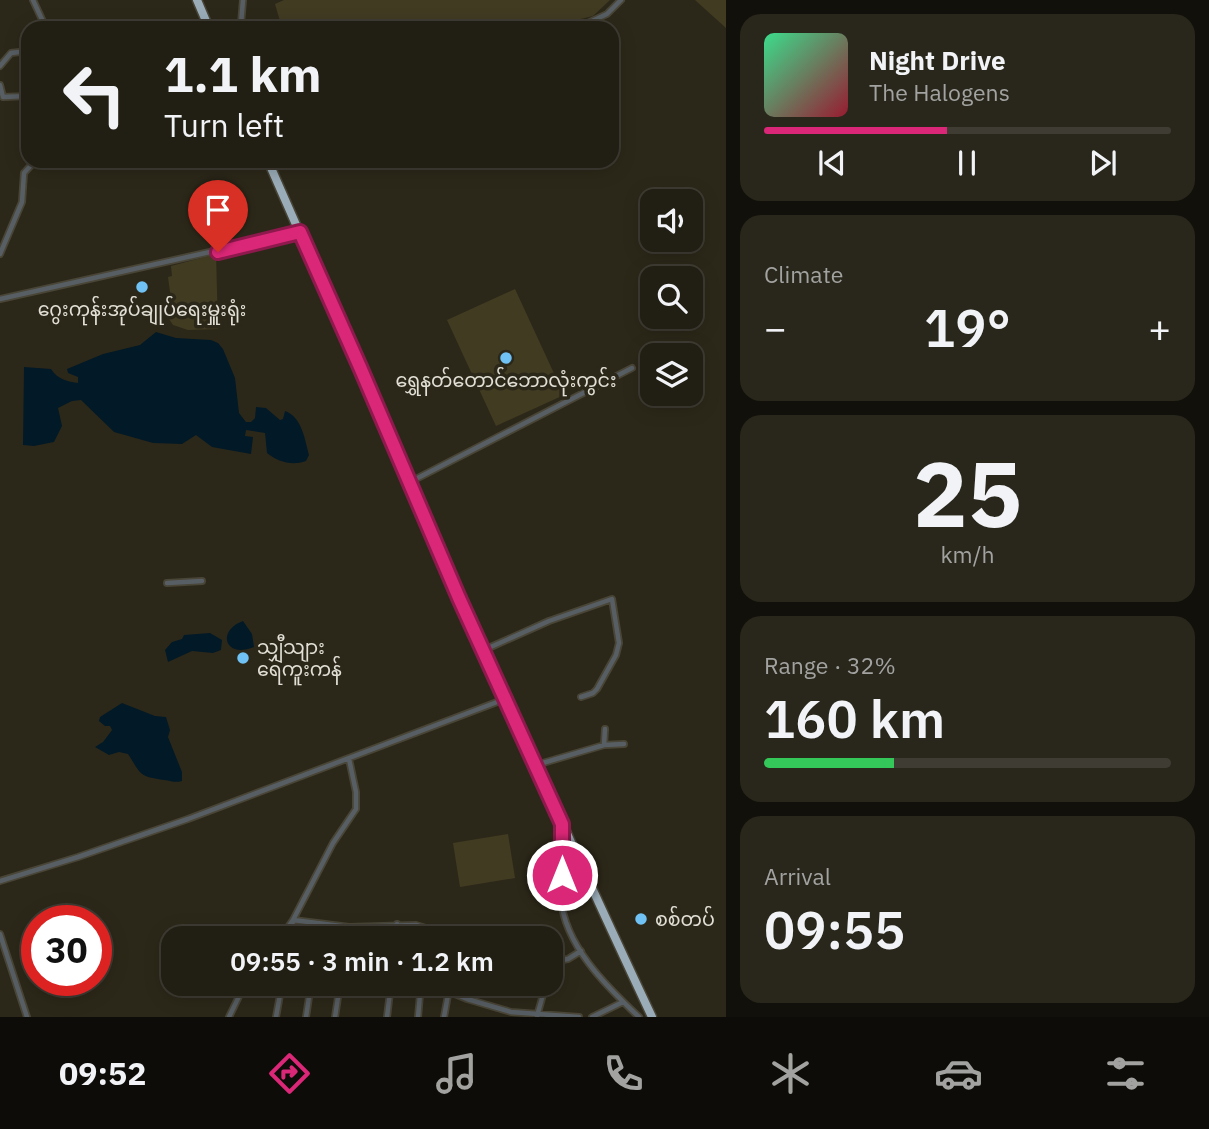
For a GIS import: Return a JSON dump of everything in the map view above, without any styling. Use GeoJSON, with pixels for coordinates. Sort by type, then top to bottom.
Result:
{"type":"FeatureCollection","features":[{"type":"Feature","properties":{"kind":"highway"},"geometry":{"type":"LineString","coordinates":[[197,0],[206,21]]}},
{"type":"Feature","properties":{"kind":"highway"},"geometry":{"type":"LineString","coordinates":[[271,168],[483,650],[652,1017]]}},
{"type":"Feature","properties":{"kind":"street"},"geometry":{"type":"LineString","coordinates":[[33,0],[43,21]]}},
{"type":"Feature","properties":{"kind":"street"},"geometry":{"type":"LineString","coordinates":[[241,21],[243,0]]}},
{"type":"Feature","properties":{"kind":"street"},"geometry":{"type":"LineString","coordinates":[[592,21],[607,14],[621,0]]}},
{"type":"Feature","properties":{"kind":"street"},"geometry":{"type":"LineString","coordinates":[[0,66],[11,54],[21,52]]}},
{"type":"Feature","properties":{"kind":"street"},"geometry":{"type":"LineString","coordinates":[[0,85],[4,97],[21,96]]}},
{"type":"Feature","properties":{"kind":"street"},"geometry":{"type":"LineString","coordinates":[[0,254],[22,202],[24,173],[29,168]]}},
{"type":"Feature","properties":{"kind":"street"},"geometry":{"type":"LineString","coordinates":[[0,299],[300,232]]}},
{"type":"Feature","properties":{"kind":"street"},"geometry":{"type":"LineString","coordinates":[[410,482],[632,368]]}},
{"type":"Feature","properties":{"kind":"street"},"geometry":{"type":"LineString","coordinates":[[167,583],[202,582]]}},
{"type":"Feature","properties":{"kind":"street"},"geometry":{"type":"LineString","coordinates":[[483,650],[549,621],[612,599],[619,643],[616,655],[597,689],[581,697]]}},
{"type":"Feature","properties":{"kind":"street"},"geometry":{"type":"LineString","coordinates":[[0,881],[114,845],[505,699]]}},
{"type":"Feature","properties":{"kind":"street"},"geometry":{"type":"LineString","coordinates":[[604,745],[605,729]]}},
{"type":"Feature","properties":{"kind":"street"},"geometry":{"type":"LineString","coordinates":[[536,765],[604,745],[624,744]]}},
{"type":"Feature","properties":{"kind":"street"},"geometry":{"type":"LineString","coordinates":[[289,926],[333,843],[356,809],[356,792],[349,759]]}},
{"type":"Feature","properties":{"kind":"street"},"geometry":{"type":"LineString","coordinates":[[562,824],[561,898],[565,922],[581,951],[623,1002],[639,1017]]}},
{"type":"Feature","properties":{"kind":"street"},"geometry":{"type":"LineString","coordinates":[[293,920],[340,926]]}},
{"type":"Feature","properties":{"kind":"street"},"geometry":{"type":"LineString","coordinates":[[292,926],[293,920]]}},
{"type":"Feature","properties":{"kind":"street"},"geometry":{"type":"LineString","coordinates":[[373,926],[407,926]]}},
{"type":"Feature","properties":{"kind":"street"},"geometry":{"type":"LineString","coordinates":[[0,934],[27,1017]]}},
{"type":"Feature","properties":{"kind":"street"},"geometry":{"type":"LineString","coordinates":[[563,960],[581,951]]}},
{"type":"Feature","properties":{"kind":"street"},"geometry":{"type":"LineString","coordinates":[[229,1017],[239,996]]}},
{"type":"Feature","properties":{"kind":"street"},"geometry":{"type":"LineString","coordinates":[[276,1017],[280,996]]}},
{"type":"Feature","properties":{"kind":"street"},"geometry":{"type":"LineString","coordinates":[[306,1017],[309,996]]}},
{"type":"Feature","properties":{"kind":"street"},"geometry":{"type":"LineString","coordinates":[[335,1017],[338,996]]}},
{"type":"Feature","properties":{"kind":"street"},"geometry":{"type":"LineString","coordinates":[[387,1017],[390,996]]}},
{"type":"Feature","properties":{"kind":"street"},"geometry":{"type":"LineString","coordinates":[[418,1017],[420,996]]}},
{"type":"Feature","properties":{"kind":"street"},"geometry":{"type":"LineString","coordinates":[[444,1017],[449,996]]}},
{"type":"Feature","properties":{"kind":"street"},"geometry":{"type":"LineString","coordinates":[[460,996],[511,1012],[579,1017]]}},
{"type":"Feature","properties":{"kind":"street"},"geometry":{"type":"LineString","coordinates":[[537,1016],[543,996]]}},
{"type":"Feature","properties":{"kind":"street"},"geometry":{"type":"LineString","coordinates":[[592,1017],[623,1002]]}},
{"type":"Feature","properties":{"kind":"shaded area"},"geometry":{"type":"Polygon","coordinates":[[[284,0],[610,0],[593,16],[573,21],[280,21],[275,4],[284,0]]]}},
{"type":"Feature","properties":{"kind":"shaded area"},"geometry":{"type":"Polygon","coordinates":[[[695,0],[726,0],[726,28],[695,0]]]}},
{"type":"Feature","properties":{"kind":"shaded area"},"geometry":{"type":"Polygon","coordinates":[[[216,254],[218,329],[188,330],[173,325],[167,316],[173,314],[168,277],[172,276],[171,266],[216,254]]]}},
{"type":"Feature","properties":{"kind":"shaded area","name":"ရွှေနတ်တောင်ဘောလုံးကွင်း"},"geometry":{"type":"Polygon","coordinates":[[[515,289],[564,395],[496,426],[447,320],[515,289]]]}},
{"type":"Feature","properties":{"kind":"shaded area"},"geometry":{"type":"Polygon","coordinates":[[[508,834],[515,878],[460,887],[453,843],[508,834]]]}},
{"type":"Feature","properties":{"kind":"water"},"geometry":{"type":"Polygon","coordinates":[[[156,332],[176,338],[211,340],[218,343],[235,378],[239,413],[246,422],[255,418],[256,407],[266,408],[280,420],[283,419],[285,411],[291,414],[304,436],[309,455],[306,461],[290,463],[276,459],[267,453],[265,433],[246,430],[245,436],[253,437],[251,454],[212,447],[196,435],[182,444],[153,443],[114,432],[81,400],[58,408],[62,426],[54,442],[23,445],[24,367],[51,369],[62,379],[78,383],[78,377],[68,373],[67,369],[103,354],[140,345],[156,332]]]}},
{"type":"Feature","properties":{"kind":"water"},"geometry":{"type":"Polygon","coordinates":[[[243,621],[252,634],[254,647],[244,650],[231,647],[227,637],[235,625],[243,621]]]}},
{"type":"Feature","properties":{"kind":"water"},"geometry":{"type":"Polygon","coordinates":[[[210,633],[222,640],[221,650],[213,653],[192,651],[168,662],[165,650],[172,642],[182,639],[184,635],[210,633]]]}},
{"type":"Feature","properties":{"kind":"water"},"geometry":{"type":"Polygon","coordinates":[[[122,703],[155,716],[166,717],[170,730],[168,737],[182,772],[182,781],[173,782],[145,776],[128,754],[119,752],[109,755],[95,747],[103,742],[112,730],[110,726],[99,721],[100,717],[122,703]]]}},
{"type":"Feature","properties":{"kind":"place","name":"ဂွေးကုန်းအုပ်ချုပ်ရေးမှူးရုံး"},"geometry":{"type":"Point","coordinates":[142,287]}},
{"type":"Feature","properties":{"kind":"place","name":"ရွှေနတ်တောင်ဘောလုံးကွင်း"},"geometry":{"type":"Point","coordinates":[506,358]}},
{"type":"Feature","properties":{"kind":"place","name":"သျှီသျား ရေကူးကန်"},"geometry":{"type":"Point","coordinates":[243,658]}},
{"type":"Feature","properties":{"kind":"place","name":"စစ်တပ်"},"geometry":{"type":"Point","coordinates":[641,919]}},
{"type":"Feature","properties":{"kind":"route"},"geometry":{"type":"LineString","coordinates":[[218,252],[300,232],[459,598],[562,824],[562,875]]}}]}
